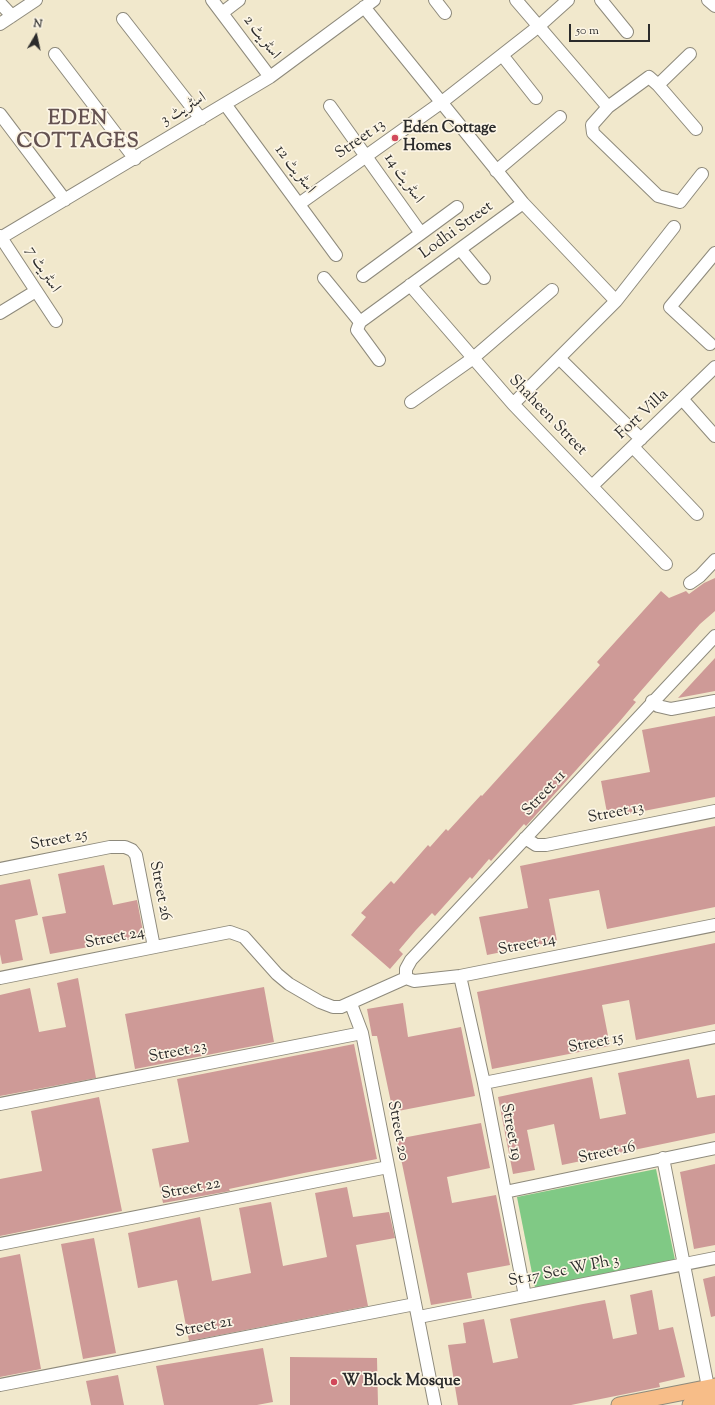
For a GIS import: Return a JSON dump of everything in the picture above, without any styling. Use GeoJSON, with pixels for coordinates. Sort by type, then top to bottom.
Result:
{"type":"FeatureCollection","features":[{"type":"Feature","properties":{"kind":"main road"},"geometry":{"type":"LineString","coordinates":[[619,1405],[712,1396]]}},
{"type":"Feature","properties":{"kind":"main road"},"geometry":{"type":"LineString","coordinates":[[690,1405],[712,1396]]}},
{"type":"Feature","properties":{"kind":"street"},"geometry":{"type":"LineString","coordinates":[[0,24],[36,0]]}},
{"type":"Feature","properties":{"kind":"street","name":"اسٹریٹ 2"},"geometry":{"type":"LineString","coordinates":[[212,0],[274,74]]}},
{"type":"Feature","properties":{"kind":"street"},"geometry":{"type":"LineString","coordinates":[[222,13],[239,0]]}},
{"type":"Feature","properties":{"kind":"street","name":"اسٹریٹ 3"},"geometry":{"type":"LineString","coordinates":[[1,237],[135,159],[274,74],[374,0]]}},
{"type":"Feature","properties":{"kind":"street"},"geometry":{"type":"LineString","coordinates":[[435,0],[445,13]]}},
{"type":"Feature","properties":{"kind":"street"},"geometry":{"type":"LineString","coordinates":[[516,0],[608,107]]}},
{"type":"Feature","properties":{"kind":"street","name":"Street 13"},"geometry":{"type":"LineString","coordinates":[[299,204],[442,102],[539,26],[568,0]]}},
{"type":"Feature","properties":{"kind":"street"},"geometry":{"type":"LineString","coordinates":[[601,0],[627,32]]}},
{"type":"Feature","properties":{"kind":"street"},"geometry":{"type":"LineString","coordinates":[[708,0],[715,6]]}},
{"type":"Feature","properties":{"kind":"street"},"geometry":{"type":"LineString","coordinates":[[0,3],[12,16]]}},
{"type":"Feature","properties":{"kind":"street"},"geometry":{"type":"LineString","coordinates":[[364,7],[523,203],[616,301]]}},
{"type":"Feature","properties":{"kind":"street"},"geometry":{"type":"LineString","coordinates":[[123,19],[201,119]]}},
{"type":"Feature","properties":{"kind":"street"},"geometry":{"type":"LineString","coordinates":[[55,54],[135,159]]}},
{"type":"Feature","properties":{"kind":"street"},"geometry":{"type":"LineString","coordinates":[[658,85],[690,54]]}},
{"type":"Feature","properties":{"kind":"street"},"geometry":{"type":"LineString","coordinates":[[502,55],[536,98]]}},
{"type":"Feature","properties":{"kind":"street"},"geometry":{"type":"LineString","coordinates":[[696,129],[658,85],[649,77],[608,107],[592,125],[593,133],[658,196],[680,202],[702,174]]}},
{"type":"Feature","properties":{"kind":"street","name":"اسٹریٹ 12"},"geometry":{"type":"LineString","coordinates":[[225,104],[336,255]]}},
{"type":"Feature","properties":{"kind":"street","name":"اسٹریٹ 14"},"geometry":{"type":"LineString","coordinates":[[330,106],[420,232]]}},
{"type":"Feature","properties":{"kind":"street"},"geometry":{"type":"LineString","coordinates":[[0,114],[65,200]]}},
{"type":"Feature","properties":{"kind":"street"},"geometry":{"type":"LineString","coordinates":[[496,171],[560,117]]}},
{"type":"Feature","properties":{"kind":"street","name":"Lodhi Street"},"geometry":{"type":"LineString","coordinates":[[360,322],[523,203]]}},
{"type":"Feature","properties":{"kind":"street"},"geometry":{"type":"LineString","coordinates":[[363,276],[420,232],[457,206]]}},
{"type":"Feature","properties":{"kind":"street"},"geometry":{"type":"LineString","coordinates":[[513,404],[616,301],[674,227]]}},
{"type":"Feature","properties":{"kind":"street","name":"اسٹریٹ 7"},"geometry":{"type":"LineString","coordinates":[[1,237],[56,321]]}},
{"type":"Feature","properties":{"kind":"street"},"geometry":{"type":"LineString","coordinates":[[460,249],[484,278]]}},
{"type":"Feature","properties":{"kind":"street"},"geometry":{"type":"LineString","coordinates":[[710,344],[670,307],[715,253]]}},
{"type":"Feature","properties":{"kind":"street"},"geometry":{"type":"LineString","coordinates":[[324,278],[360,322],[357,330],[379,360]]}},
{"type":"Feature","properties":{"kind":"street","name":"Shaheen Street"},"geometry":{"type":"LineString","coordinates":[[410,285],[472,359],[513,404],[666,564]]}},
{"type":"Feature","properties":{"kind":"street"},"geometry":{"type":"LineString","coordinates":[[411,402],[472,359],[552,290]]}},
{"type":"Feature","properties":{"kind":"street"},"geometry":{"type":"LineString","coordinates":[[0,313],[36,291]]}},
{"type":"Feature","properties":{"kind":"street"},"geometry":{"type":"LineString","coordinates":[[559,358],[637,443],[697,514]]}},
{"type":"Feature","properties":{"kind":"street","name":"Fort Villa"},"geometry":{"type":"LineString","coordinates":[[592,486],[683,400],[715,367]]}},
{"type":"Feature","properties":{"kind":"street"},"geometry":{"type":"LineString","coordinates":[[683,400],[715,436]]}},
{"type":"Feature","properties":{"kind":"street"},"geometry":{"type":"LineString","coordinates":[[690,583],[700,576],[715,560]]}},
{"type":"Feature","properties":{"kind":"street","name":"Street 11"},"geometry":{"type":"LineString","coordinates":[[406,978],[406,969],[411,960],[652,701],[715,636]]}},
{"type":"Feature","properties":{"kind":"street"},"geometry":{"type":"LineString","coordinates":[[652,701],[658,706],[671,709],[715,701]]}},
{"type":"Feature","properties":{"kind":"street","name":"Street 13"},"geometry":{"type":"LineString","coordinates":[[525,838],[536,845],[546,845],[715,811]]}},
{"type":"Feature","properties":{"kind":"street","name":"Street 25"},"geometry":{"type":"LineString","coordinates":[[0,869],[110,847],[125,847]]}},
{"type":"Feature","properties":{"kind":"street","name":"Street 26"},"geometry":{"type":"LineString","coordinates":[[125,847],[132,850],[136,855],[154,947]]}},
{"type":"Feature","properties":{"kind":"street","name":"Street 14"},"geometry":{"type":"LineString","coordinates":[[406,978],[414,981],[460,976],[715,925]]}},
{"type":"Feature","properties":{"kind":"street","name":"Street 24"},"geometry":{"type":"LineString","coordinates":[[0,978],[230,932],[244,937],[276,974],[298,990],[333,1007],[341,1007],[351,1004]]}},
{"type":"Feature","properties":{"kind":"street","name":"Street 19"},"geometry":{"type":"LineString","coordinates":[[460,976],[484,1083],[525,1296]]}},
{"type":"Feature","properties":{"kind":"street"},"geometry":{"type":"LineString","coordinates":[[351,1004],[406,978]]}},
{"type":"Feature","properties":{"kind":"street","name":"Street 20"},"geometry":{"type":"LineString","coordinates":[[351,1004],[362,1032],[435,1405]]}},
{"type":"Feature","properties":{"kind":"street","name":"Street 23"},"geometry":{"type":"LineString","coordinates":[[0,1104],[362,1032]]}},
{"type":"Feature","properties":{"kind":"street","name":"Street 15"},"geometry":{"type":"LineString","coordinates":[[484,1083],[715,1037]]}},
{"type":"Feature","properties":{"kind":"street","name":"Street 16"},"geometry":{"type":"LineString","coordinates":[[505,1192],[715,1148]]}},
{"type":"Feature","properties":{"kind":"street"},"geometry":{"type":"LineString","coordinates":[[663,1158],[712,1396]]}},
{"type":"Feature","properties":{"kind":"street","name":"Street 22"},"geometry":{"type":"LineString","coordinates":[[0,1244],[388,1167]]}},
{"type":"Feature","properties":{"kind":"street","name":"St 17 Sec W Ph 3"},"geometry":{"type":"LineString","coordinates":[[419,1317],[715,1258]]}},
{"type":"Feature","properties":{"kind":"street","name":"Street 21"},"geometry":{"type":"LineString","coordinates":[[0,1385],[415,1304]]}},
{"type":"Feature","properties":{"kind":"green space"},"geometry":{"type":"Polygon","coordinates":[[[656,1169],[675,1260],[535,1288],[517,1197],[656,1169]]]}},
{"type":"Feature","properties":{"kind":"building"},"geometry":{"type":"Polygon","coordinates":[[[715,578],[715,611],[700,624],[667,661],[633,700],[636,702],[620,721],[526,826],[524,824],[491,861],[489,859],[472,879],[470,877],[435,916],[432,913],[416,930],[399,950],[403,954],[390,969],[351,935],[366,917],[361,913],[391,881],[394,884],[428,845],[430,847],[446,829],[448,831],[481,795],[482,796],[600,665],[597,662],[661,591],[669,598],[686,591],[689,594],[704,583],[715,578]]]}},
{"type":"Feature","properties":{"kind":"building"},"geometry":{"type":"Polygon","coordinates":[[[715,658],[715,691],[678,698],[715,658]]]}},
{"type":"Feature","properties":{"kind":"building"},"geometry":{"type":"Polygon","coordinates":[[[715,716],[715,797],[608,818],[601,781],[650,772],[642,730],[715,716]]]}},
{"type":"Feature","properties":{"kind":"building"},"geometry":{"type":"Polygon","coordinates":[[[715,826],[715,907],[607,929],[599,890],[549,899],[557,941],[487,955],[479,917],[528,908],[520,866],[715,826]]]}},
{"type":"Feature","properties":{"kind":"building"},"geometry":{"type":"Polygon","coordinates":[[[104,865],[113,905],[137,900],[144,937],[50,954],[42,917],[66,913],[58,874],[104,865]]]}},
{"type":"Feature","properties":{"kind":"building"},"geometry":{"type":"Polygon","coordinates":[[[30,879],[38,915],[15,920],[23,960],[2,964],[0,954],[0,885],[30,879]]]}},
{"type":"Feature","properties":{"kind":"building"},"geometry":{"type":"Polygon","coordinates":[[[715,943],[715,1024],[636,1040],[629,1000],[602,1005],[610,1046],[492,1069],[477,992],[715,943]]]}},
{"type":"Feature","properties":{"kind":"building"},"geometry":{"type":"Polygon","coordinates":[[[78,978],[96,1078],[0,1096],[0,995],[30,988],[39,1032],[66,1027],[57,983],[78,978]]]}},
{"type":"Feature","properties":{"kind":"building"},"geometry":{"type":"Polygon","coordinates":[[[264,987],[274,1042],[135,1069],[125,1014],[264,987]]]}},
{"type":"Feature","properties":{"kind":"building"},"geometry":{"type":"Polygon","coordinates":[[[403,1003],[408,1037],[461,1027],[475,1096],[393,1112],[377,1036],[372,1036],[367,1009],[403,1003]]]}},
{"type":"Feature","properties":{"kind":"building"},"geometry":{"type":"Polygon","coordinates":[[[354,1044],[377,1159],[229,1189],[230,1191],[163,1203],[152,1149],[189,1142],[177,1079],[354,1044]]]}},
{"type":"Feature","properties":{"kind":"building"},"geometry":{"type":"Polygon","coordinates":[[[689,1059],[697,1098],[715,1095],[715,1133],[562,1165],[554,1124],[527,1130],[535,1170],[513,1174],[498,1097],[592,1077],[600,1119],[626,1114],[618,1073],[689,1059]]]}},
{"type":"Feature","properties":{"kind":"building"},"geometry":{"type":"Polygon","coordinates":[[[99,1097],[122,1211],[0,1236],[0,1179],[42,1171],[31,1111],[99,1097]]]}},
{"type":"Feature","properties":{"kind":"building"},"geometry":{"type":"Polygon","coordinates":[[[481,1123],[490,1168],[447,1177],[452,1203],[496,1195],[510,1265],[467,1273],[472,1298],[431,1305],[397,1139],[481,1123]]]}},
{"type":"Feature","properties":{"kind":"building"},"geometry":{"type":"Polygon","coordinates":[[[715,1164],[715,1245],[694,1249],[680,1172],[715,1164]]]}},
{"type":"Feature","properties":{"kind":"building"},"geometry":{"type":"Polygon","coordinates":[[[347,1187],[353,1217],[389,1212],[395,1238],[356,1245],[368,1306],[189,1341],[177,1280],[138,1288],[128,1233],[200,1217],[212,1281],[251,1273],[239,1208],[271,1202],[283,1266],[327,1257],[315,1193],[347,1187]]]}},
{"type":"Feature","properties":{"kind":"building"},"geometry":{"type":"Polygon","coordinates":[[[94,1238],[116,1353],[83,1359],[61,1244],[94,1238]]]}},
{"type":"Feature","properties":{"kind":"building"},"geometry":{"type":"Polygon","coordinates":[[[20,1254],[41,1369],[0,1377],[0,1258],[20,1254]]]}},
{"type":"Feature","properties":{"kind":"building"},"geometry":{"type":"Polygon","coordinates":[[[715,1276],[715,1316],[711,1317],[703,1279],[715,1276]]]}},
{"type":"Feature","properties":{"kind":"building"},"geometry":{"type":"Polygon","coordinates":[[[652,1290],[659,1330],[673,1327],[685,1377],[659,1383],[660,1387],[571,1405],[458,1405],[448,1345],[466,1343],[463,1323],[484,1319],[493,1363],[518,1358],[510,1319],[583,1304],[605,1300],[613,1339],[637,1334],[630,1295],[652,1290]]]}},
{"type":"Feature","properties":{"kind":"building"},"geometry":{"type":"Polygon","coordinates":[[[263,1348],[273,1402],[257,1405],[164,1405],[156,1366],[263,1348]]]}},
{"type":"Feature","properties":{"kind":"building","name":"W Block Mosque"},"geometry":{"type":"Polygon","coordinates":[[[290,1357],[377,1358],[378,1405],[290,1405],[290,1357]]]}},
{"type":"Feature","properties":{"kind":"building"},"geometry":{"type":"Polygon","coordinates":[[[118,1375],[124,1405],[91,1405],[86,1381],[118,1375]]]}},
{"type":"Feature","properties":{"kind":"place","name":"Eden Cottage Homes"},"geometry":{"type":"Point","coordinates":[395,138]}},
{"type":"Feature","properties":{"kind":"place","name":"W Block Mosque"},"geometry":{"type":"Point","coordinates":[334,1382]}},
{"type":"Feature","properties":{"kind":"district","name":"EDEN COTTAGES"},"geometry":{"type":"Point","coordinates":[78,132]}}]}
